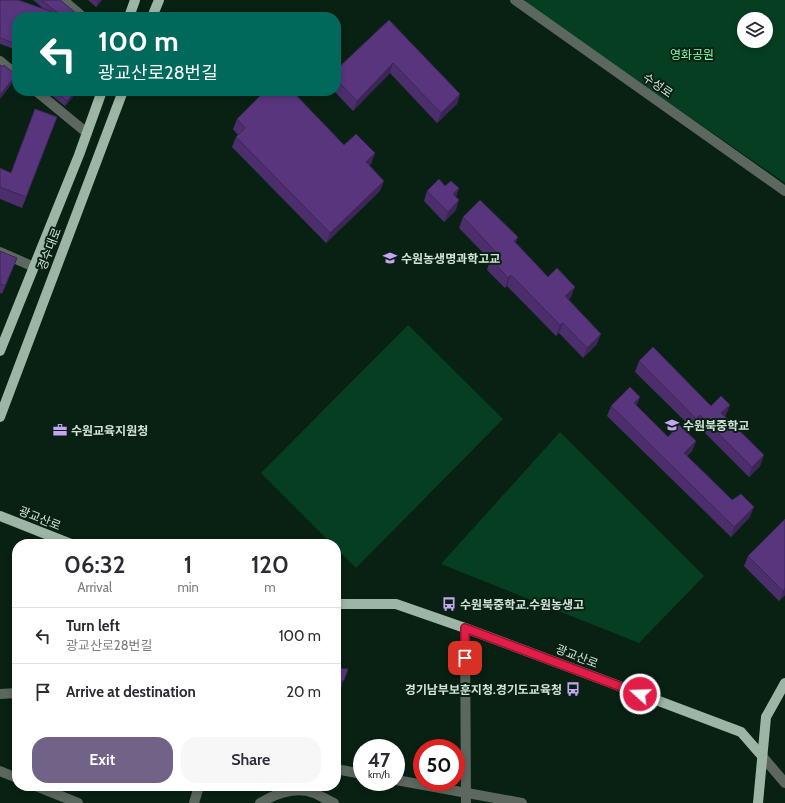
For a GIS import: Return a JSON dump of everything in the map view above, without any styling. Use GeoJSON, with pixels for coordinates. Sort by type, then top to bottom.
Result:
{"type":"FeatureCollection","features":[{"type":"Feature","properties":{"kind":"main road"},"geometry":{"type":"LineString","coordinates":[[131,12],[135,0]]}},
{"type":"Feature","properties":{"kind":"main road"},"geometry":{"type":"LineString","coordinates":[[154,12],[159,0]]}},
{"type":"Feature","properties":{"kind":"main road","name":"경수대로"},"geometry":{"type":"LineString","coordinates":[[0,351],[87,133],[100,96]]}},
{"type":"Feature","properties":{"kind":"main road","name":"경수대로"},"geometry":{"type":"LineString","coordinates":[[0,417],[121,96]]}},
{"type":"Feature","properties":{"kind":"main road","name":"광교산로"},"geometry":{"type":"LineString","coordinates":[[0,516],[58,539]]}},
{"type":"Feature","properties":{"kind":"main road","name":"광교산로"},"geometry":{"type":"LineString","coordinates":[[341,604],[396,604],[465,628],[741,732],[762,756]]}},
{"type":"Feature","properties":{"kind":"main road"},"geometry":{"type":"LineString","coordinates":[[758,803],[766,717],[785,683]]}},
{"type":"Feature","properties":{"kind":"street"},"geometry":{"type":"LineString","coordinates":[[63,0],[77,12]]}},
{"type":"Feature","properties":{"kind":"street","name":"수성로"},"geometry":{"type":"LineString","coordinates":[[518,1],[785,191]]}},
{"type":"Feature","properties":{"kind":"street"},"geometry":{"type":"LineString","coordinates":[[0,61],[12,71]]}},
{"type":"Feature","properties":{"kind":"street"},"geometry":{"type":"LineString","coordinates":[[42,96],[87,133]]}},
{"type":"Feature","properties":{"kind":"street"},"geometry":{"type":"LineString","coordinates":[[0,252],[34,267]]}},
{"type":"Feature","properties":{"kind":"street"},"geometry":{"type":"LineString","coordinates":[[465,628],[466,798]]}},
{"type":"Feature","properties":{"kind":"street"},"geometry":{"type":"LineString","coordinates":[[0,694],[12,693]]}},
{"type":"Feature","properties":{"kind":"street","name":"광교산로"},"geometry":{"type":"LineString","coordinates":[[762,756],[785,783]]}},
{"type":"Feature","properties":{"kind":"street"},"geometry":{"type":"LineString","coordinates":[[341,770],[353,772]]}},
{"type":"Feature","properties":{"kind":"street"},"geometry":{"type":"LineString","coordinates":[[0,771],[12,776]]}},
{"type":"Feature","properties":{"kind":"street"},"geometry":{"type":"LineString","coordinates":[[405,782],[466,798],[522,803]]}},
{"type":"Feature","properties":{"kind":"street"},"geometry":{"type":"LineString","coordinates":[[48,791],[78,803]]}},
{"type":"Feature","properties":{"kind":"street"},"geometry":{"type":"LineString","coordinates":[[194,803],[198,791]]}},
{"type":"Feature","properties":{"kind":"street"},"geometry":{"type":"LineString","coordinates":[[260,803],[270,796],[289,791]]}},
{"type":"Feature","properties":{"kind":"street"},"geometry":{"type":"LineString","coordinates":[[303,791],[313,792],[334,803]]}},
{"type":"Feature","properties":{"kind":"green space","name":"영화공원"},"geometry":{"type":"Polygon","coordinates":[[[526,0],[785,0],[785,183],[524,2],[526,0]]]}},
{"type":"Feature","properties":{"kind":"green space"},"geometry":{"type":"Polygon","coordinates":[[[408,325],[503,419],[356,568],[341,553],[341,539],[327,539],[261,473],[408,325]]]}},
{"type":"Feature","properties":{"kind":"green space"},"geometry":{"type":"Polygon","coordinates":[[[560,432],[704,576],[639,643],[441,564],[560,432]]]}},
{"type":"Feature","properties":{"kind":"building"},"geometry":{"type":"Polygon","coordinates":[[[0,0],[18,0],[52,12],[12,12],[12,42],[0,38],[0,0]]]}},
{"type":"Feature","properties":{"kind":"building"},"geometry":{"type":"Polygon","coordinates":[[[41,0],[60,0],[75,12],[57,12],[41,0]]]}},
{"type":"Feature","properties":{"kind":"building"},"geometry":{"type":"Polygon","coordinates":[[[389,20],[460,94],[441,113],[393,63],[357,101],[341,84],[341,65],[389,20]]]}},
{"type":"Feature","properties":{"kind":"building"},"geometry":{"type":"Polygon","coordinates":[[[0,65],[3,67],[4,65],[12,72],[12,80],[0,95],[0,65]]]}},
{"type":"Feature","properties":{"kind":"building"},"geometry":{"type":"Polygon","coordinates":[[[61,96],[71,96],[67,101],[61,96]]]}},
{"type":"Feature","properties":{"kind":"building"},"geometry":{"type":"Polygon","coordinates":[[[260,96],[297,96],[344,145],[356,134],[375,153],[366,162],[384,181],[330,233],[236,137],[245,128],[237,119],[260,96]]]}},
{"type":"Feature","properties":{"kind":"building"},"geometry":{"type":"Polygon","coordinates":[[[35,109],[57,117],[26,197],[0,187],[0,168],[11,173],[35,109]]]}},
{"type":"Feature","properties":{"kind":"building"},"geometry":{"type":"Polygon","coordinates":[[[439,179],[445,186],[451,181],[459,188],[453,194],[459,200],[448,212],[427,191],[439,179]]]}},
{"type":"Feature","properties":{"kind":"building"},"geometry":{"type":"Polygon","coordinates":[[[480,200],[518,237],[514,241],[548,277],[557,268],[575,287],[565,296],[601,334],[587,348],[563,323],[560,325],[511,275],[508,278],[491,259],[497,253],[463,217],[480,200]]]}},
{"type":"Feature","properties":{"kind":"building"},"geometry":{"type":"Polygon","coordinates":[[[0,251],[17,258],[5,286],[0,284],[0,251]]]}},
{"type":"Feature","properties":{"kind":"building"},"geometry":{"type":"Polygon","coordinates":[[[653,347],[711,406],[721,396],[730,405],[721,413],[764,455],[752,467],[700,415],[696,419],[639,361],[653,347]]]}},
{"type":"Feature","properties":{"kind":"building"},"geometry":{"type":"Polygon","coordinates":[[[630,387],[640,397],[634,403],[668,437],[679,425],[696,441],[684,453],[732,500],[741,494],[754,507],[734,527],[611,406],[630,387]]]}},
{"type":"Feature","properties":{"kind":"building"},"geometry":{"type":"Polygon","coordinates":[[[785,519],[785,588],[783,591],[748,556],[785,519]]]}},
{"type":"Feature","properties":{"kind":"building"},"geometry":{"type":"Polygon","coordinates":[[[341,668],[348,669],[344,680],[341,681],[341,668]]]}},
{"type":"Feature","properties":{"kind":"place","name":"수원농생명과학고교"},"geometry":{"type":"Point","coordinates":[390,258]}},
{"type":"Feature","properties":{"kind":"place","name":"수원북중학교"},"geometry":{"type":"Point","coordinates":[672,425]}},
{"type":"Feature","properties":{"kind":"place","name":"수원교육지원청"},"geometry":{"type":"Point","coordinates":[60,430]}},
{"type":"Feature","properties":{"kind":"place","name":"수원북중학교.수원농생고"},"geometry":{"type":"Point","coordinates":[449,604]}},
{"type":"Feature","properties":{"kind":"place","name":"경기남부보훈지청.경기도교육청"},"geometry":{"type":"Point","coordinates":[573,689]}},
{"type":"Feature","properties":{"kind":"route"},"geometry":{"type":"LineString","coordinates":[[465,658],[465,628],[640,694]]}}]}
